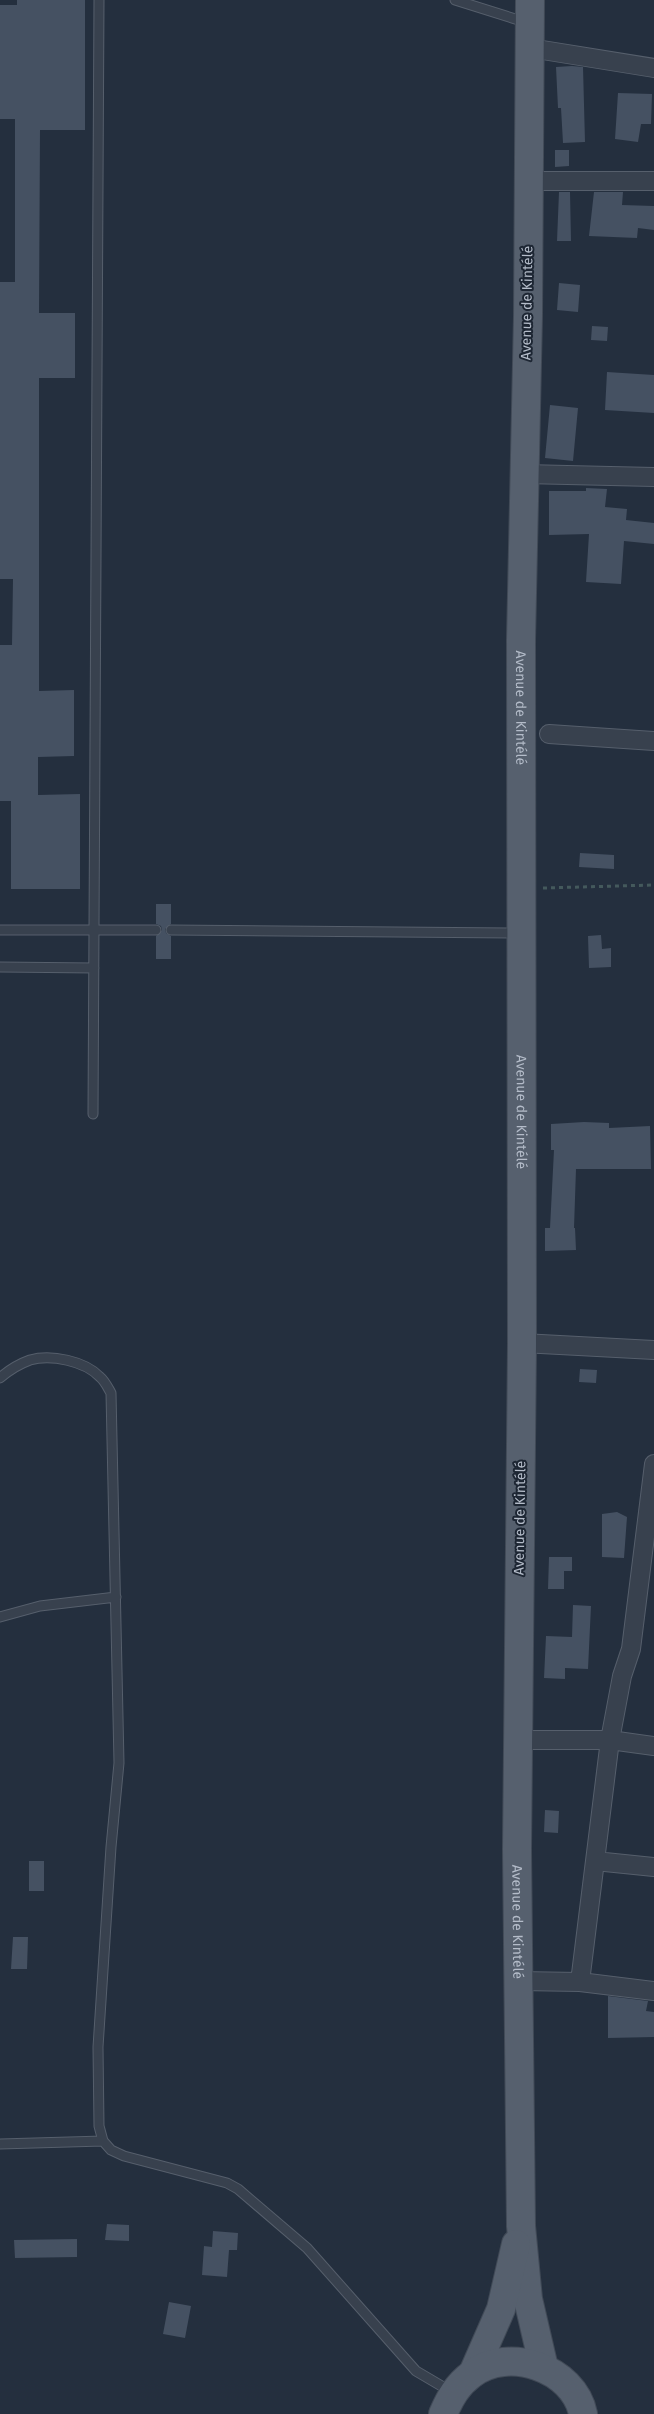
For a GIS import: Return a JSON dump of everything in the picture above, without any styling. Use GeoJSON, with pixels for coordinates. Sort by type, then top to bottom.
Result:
{"type":"FeatureCollection","features":[{"type":"Feature","properties":{"kind":"main road","name":"Avenue de Kintélé"},"geometry":{"type":"LineString","coordinates":[[530,24],[520,778],[522,888],[520,1108],[522,1343],[518,1740],[519,1981],[521,2226],[528,2299],[544,2368]]}},
{"type":"Feature","properties":{"kind":"main road","name":"Avenue de Kintélé"},"geometry":{"type":"LineString","coordinates":[[448,2403],[473,2373],[501,2309],[521,2226]]}},
{"type":"Feature","properties":{"kind":"main road","name":"Avenue de Kintélé"},"geometry":{"type":"LineString","coordinates":[[473,2373],[495,2363],[520,2361],[544,2368],[567,2384],[581,2407],[583,2414]]}},
{"type":"Feature","properties":{"kind":"street"},"geometry":{"type":"LineString","coordinates":[[530,24],[654,68]]}},
{"type":"Feature","properties":{"kind":"street"},"geometry":{"type":"LineString","coordinates":[[528,181],[654,181]]}},
{"type":"Feature","properties":{"kind":"street"},"geometry":{"type":"LineString","coordinates":[[524,474],[654,477]]}},
{"type":"Feature","properties":{"kind":"street"},"geometry":{"type":"LineString","coordinates":[[549,734],[654,741]]}},
{"type":"Feature","properties":{"kind":"street"},"geometry":{"type":"LineString","coordinates":[[522,1343],[654,1350]]}},
{"type":"Feature","properties":{"kind":"street"},"geometry":{"type":"LineString","coordinates":[[580,1982],[610,1740],[622,1676],[631,1649],[654,1464]]}},
{"type":"Feature","properties":{"kind":"street"},"geometry":{"type":"LineString","coordinates":[[518,1740],[610,1740],[654,1746]]}},
{"type":"Feature","properties":{"kind":"street"},"geometry":{"type":"LineString","coordinates":[[595,1861],[654,1866]]}},
{"type":"Feature","properties":{"kind":"street"},"geometry":{"type":"LineString","coordinates":[[519,1981],[580,1982],[654,1990]]}},
{"type":"Feature","properties":{"kind":"lane"},"geometry":{"type":"LineString","coordinates":[[93,1114],[99,0]]}},
{"type":"Feature","properties":{"kind":"lane"},"geometry":{"type":"LineString","coordinates":[[455,0],[530,24]]}},
{"type":"Feature","properties":{"kind":"lane"},"geometry":{"type":"LineString","coordinates":[[0,930],[156,930]]}},
{"type":"Feature","properties":{"kind":"lane"},"geometry":{"type":"LineString","coordinates":[[171,930],[522,933]]}},
{"type":"Feature","properties":{"kind":"lane"},"geometry":{"type":"LineString","coordinates":[[0,967],[94,968]]}},
{"type":"Feature","properties":{"kind":"lane"},"geometry":{"type":"LineString","coordinates":[[0,1378],[13,1368],[32,1360],[54,1359],[76,1363],[100,1376],[111,1393],[119,1763],[111,1847],[98,2047],[99,2126],[103,2141],[111,2150],[124,2156],[226,2183],[238,2189],[307,2248],[416,2371],[448,2403]]}},
{"type":"Feature","properties":{"kind":"lane"},"geometry":{"type":"LineString","coordinates":[[0,1617],[40,1606],[116,1596]]}},
{"type":"Feature","properties":{"kind":"lane"},"geometry":{"type":"LineString","coordinates":[[0,2144],[103,2141]]}},
{"type":"Feature","properties":{"kind":"path"},"geometry":{"type":"LineString","coordinates":[[522,888],[654,885]]}},
{"type":"Feature","properties":{"kind":"building"},"geometry":{"type":"Polygon","coordinates":[[[17,0],[85,0],[85,130],[40,130],[39,313],[75,313],[75,378],[39,378],[39,691],[74,690],[74,756],[38,757],[38,795],[80,794],[80,889],[11,889],[11,801],[0,801],[0,645],[12,645],[13,579],[0,579],[0,282],[15,282],[15,119],[0,119],[0,5],[17,5],[17,0]]]}},
{"type":"Feature","properties":{"kind":"building"},"geometry":{"type":"Polygon","coordinates":[[[556,67],[583,67],[585,142],[563,143],[561,108],[558,108],[556,67]]]}},
{"type":"Feature","properties":{"kind":"building"},"geometry":{"type":"Polygon","coordinates":[[[618,93],[652,94],[651,124],[641,124],[638,142],[615,139],[618,93]]]}},
{"type":"Feature","properties":{"kind":"building"},"geometry":{"type":"Polygon","coordinates":[[[555,150],[569,150],[569,166],[555,167],[555,150]]]}},
{"type":"Feature","properties":{"kind":"building"},"geometry":{"type":"Polygon","coordinates":[[[559,192],[570,192],[571,241],[557,241],[559,192]]]}},
{"type":"Feature","properties":{"kind":"building"},"geometry":{"type":"Polygon","coordinates":[[[594,192],[623,192],[622,205],[654,206],[654,230],[638,228],[637,238],[589,236],[594,192]]]}},
{"type":"Feature","properties":{"kind":"building"},"geometry":{"type":"Polygon","coordinates":[[[559,283],[580,285],[578,312],[557,310],[559,283]]]}},
{"type":"Feature","properties":{"kind":"building"},"geometry":{"type":"Polygon","coordinates":[[[592,326],[608,327],[607,341],[591,340],[592,326]]]}},
{"type":"Feature","properties":{"kind":"building"},"geometry":{"type":"Polygon","coordinates":[[[607,372],[654,375],[654,413],[605,410],[607,372]]]}},
{"type":"Feature","properties":{"kind":"building"},"geometry":{"type":"Polygon","coordinates":[[[550,405],[578,408],[573,461],[545,458],[550,405]]]}},
{"type":"Feature","properties":{"kind":"building"},"geometry":{"type":"Polygon","coordinates":[[[586,488],[607,489],[605,507],[627,509],[626,520],[654,523],[654,544],[624,541],[621,584],[586,582],[589,534],[549,535],[549,491],[586,491],[586,488]]]}},
{"type":"Feature","properties":{"kind":"building"},"geometry":{"type":"Polygon","coordinates":[[[580,853],[614,855],[614,869],[579,867],[580,853]]]}},
{"type":"Feature","properties":{"kind":"building"},"geometry":{"type":"Polygon","coordinates":[[[156,904],[171,904],[171,924],[165,929],[166,933],[171,936],[171,959],[156,959],[156,936],[162,930],[161,926],[156,924],[156,904]]]}},
{"type":"Feature","properties":{"kind":"building"},"geometry":{"type":"Polygon","coordinates":[[[601,935],[602,949],[611,948],[611,967],[589,968],[588,936],[601,935]]]}},
{"type":"Feature","properties":{"kind":"building"},"geometry":{"type":"Polygon","coordinates":[[[609,1123],[609,1128],[650,1126],[651,1169],[576,1169],[574,1228],[576,1250],[545,1251],[545,1228],[550,1228],[554,1150],[551,1150],[551,1124],[609,1123]]]}},
{"type":"Feature","properties":{"kind":"building"},"geometry":{"type":"Polygon","coordinates":[[[580,1369],[597,1370],[596,1383],[579,1382],[580,1369]]]}},
{"type":"Feature","properties":{"kind":"building"},"geometry":{"type":"Polygon","coordinates":[[[617,1512],[627,1517],[624,1558],[602,1557],[602,1514],[617,1512]]]}},
{"type":"Feature","properties":{"kind":"building"},"geometry":{"type":"Polygon","coordinates":[[[549,1557],[572,1557],[572,1571],[564,1571],[564,1589],[548,1589],[549,1557]]]}},
{"type":"Feature","properties":{"kind":"building"},"geometry":{"type":"Polygon","coordinates":[[[573,1605],[591,1606],[588,1669],[565,1668],[565,1679],[544,1678],[546,1636],[572,1637],[573,1605]]]}},
{"type":"Feature","properties":{"kind":"building"},"geometry":{"type":"Polygon","coordinates":[[[545,1810],[559,1811],[558,1833],[544,1832],[545,1810]]]}},
{"type":"Feature","properties":{"kind":"building"},"geometry":{"type":"Polygon","coordinates":[[[29,1861],[44,1861],[44,1891],[29,1891],[29,1861]]]}},
{"type":"Feature","properties":{"kind":"building"},"geometry":{"type":"Polygon","coordinates":[[[13,1937],[28,1937],[27,1969],[11,1969],[13,1937]]]}},
{"type":"Feature","properties":{"kind":"building"},"geometry":{"type":"Polygon","coordinates":[[[608,1996],[648,2001],[646,2011],[654,2012],[654,2037],[608,2038],[608,1996]]]}},
{"type":"Feature","properties":{"kind":"building"},"geometry":{"type":"Polygon","coordinates":[[[107,2224],[129,2225],[129,2241],[105,2240],[107,2224]]]}},
{"type":"Feature","properties":{"kind":"building"},"geometry":{"type":"Polygon","coordinates":[[[213,2231],[238,2233],[237,2250],[229,2250],[227,2277],[202,2275],[204,2246],[212,2247],[213,2231]]]}},
{"type":"Feature","properties":{"kind":"building"},"geometry":{"type":"Polygon","coordinates":[[[77,2239],[77,2257],[15,2258],[14,2240],[77,2239]]]}},
{"type":"Feature","properties":{"kind":"building"},"geometry":{"type":"Polygon","coordinates":[[[169,2302],[191,2306],[185,2338],[163,2334],[169,2302]]]}}]}
